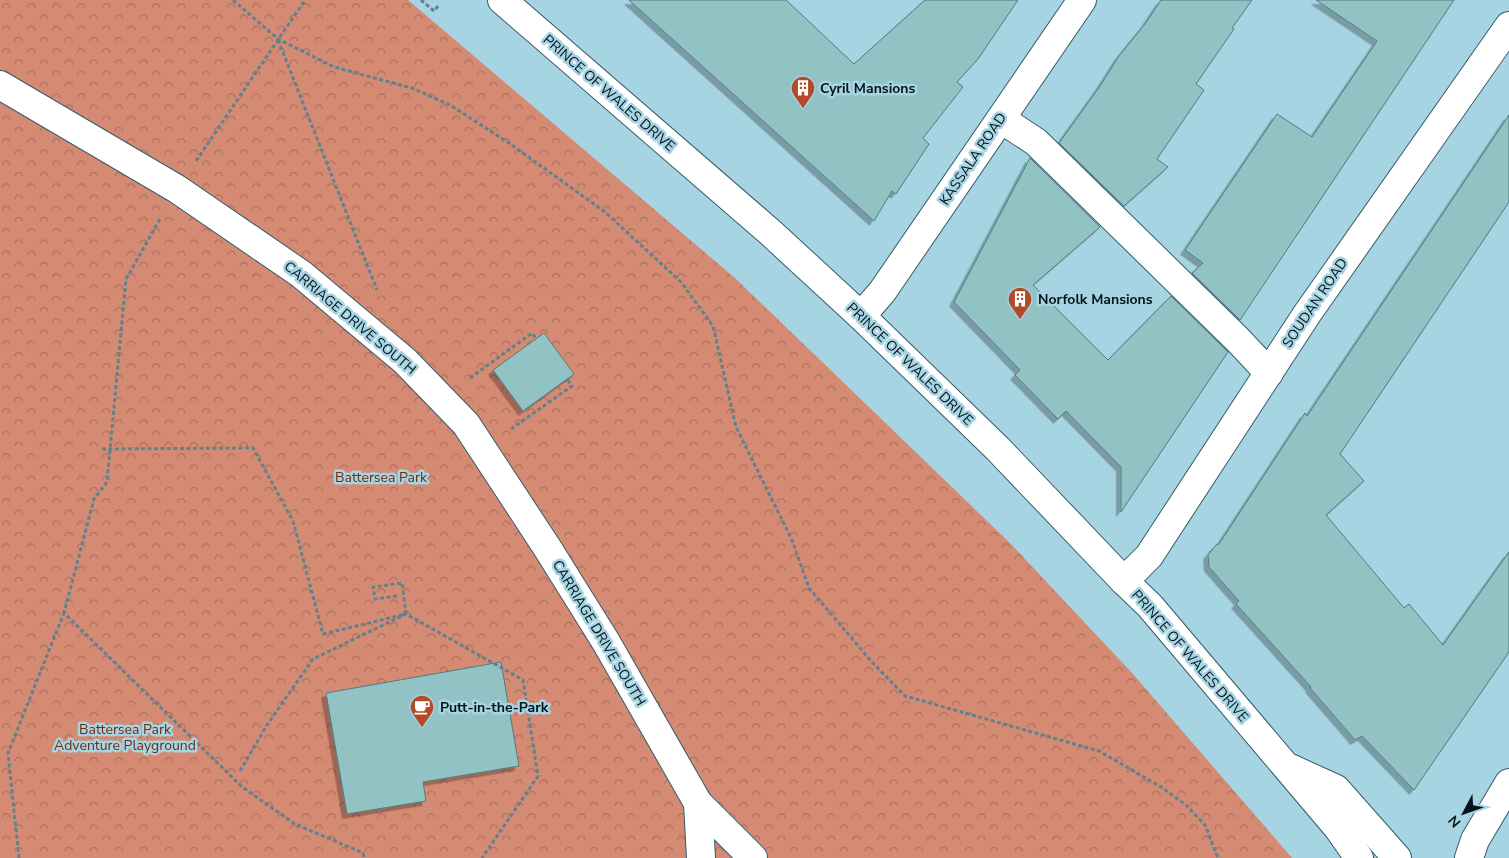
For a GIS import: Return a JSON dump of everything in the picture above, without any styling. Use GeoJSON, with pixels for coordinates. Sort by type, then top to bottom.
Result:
{"type":"FeatureCollection","features":[{"type":"Feature","properties":{"kind":"main road","name":"PRINCE OF WALES DRIVE"},"geometry":{"type":"LineString","coordinates":[[502,0],[771,233],[861,316],[998,449],[1150,606],[1338,828],[1359,858]]}},
{"type":"Feature","properties":{"kind":"main road","name":"KASSALA ROAD"},"geometry":{"type":"LineString","coordinates":[[861,316],[882,292],[1082,0]]}},
{"type":"Feature","properties":{"kind":"main road","name":"SOUDAN ROAD"},"geometry":{"type":"LineString","coordinates":[[1124,581],[1149,556],[1307,314],[1509,26]]}},
{"type":"Feature","properties":{"kind":"main road","name":"CARRIAGE DRIVE SOUTH"},"geometry":{"type":"LineString","coordinates":[[0,85],[177,189],[301,274],[405,361],[442,399],[466,424],[548,549],[606,642],[698,803]]}},
{"type":"Feature","properties":{"kind":"main road"},"geometry":{"type":"LineString","coordinates":[[1001,118],[1036,142],[1238,340],[1269,373]]}},
{"type":"Feature","properties":{"kind":"main road","name":"PRINCE OF WALES DRIVE"},"geometry":{"type":"LineString","coordinates":[[1282,764],[1336,789],[1397,858]]}},
{"type":"Feature","properties":{"kind":"main road"},"geometry":{"type":"LineString","coordinates":[[1469,858],[1475,840],[1509,783]]}},
{"type":"Feature","properties":{"kind":"main road"},"geometry":{"type":"LineString","coordinates":[[698,803],[700,858]]}},
{"type":"Feature","properties":{"kind":"main road"},"geometry":{"type":"LineString","coordinates":[[698,803],[754,858]]}},
{"type":"Feature","properties":{"kind":"path"},"geometry":{"type":"LineString","coordinates":[[233,0],[278,39],[334,67],[412,88],[450,105],[509,143],[605,212],[681,282],[713,326],[736,427],[792,540],[809,588],[871,661],[905,696],[1099,751],[1161,787],[1186,805],[1204,825],[1218,858]]}},
{"type":"Feature","properties":{"kind":"path"},"geometry":{"type":"LineString","coordinates":[[19,858],[8,753],[64,613],[94,499],[107,482],[126,279],[177,189],[305,0]]}},
{"type":"Feature","properties":{"kind":"path"},"geometry":{"type":"LineString","coordinates":[[422,0],[434,11],[438,6]]}},
{"type":"Feature","properties":{"kind":"path"},"geometry":{"type":"LineString","coordinates":[[278,39],[380,296]]}},
{"type":"Feature","properties":{"kind":"path"},"geometry":{"type":"LineString","coordinates":[[442,399],[532,332],[536,338]]}},
{"type":"Feature","properties":{"kind":"path"},"geometry":{"type":"LineString","coordinates":[[482,449],[572,386],[567,379]]}},
{"type":"Feature","properties":{"kind":"path"},"geometry":{"type":"LineString","coordinates":[[102,449],[253,448],[293,520],[323,634],[406,614],[523,680],[538,776],[482,858]]}},
{"type":"Feature","properties":{"kind":"path"},"geometry":{"type":"LineString","coordinates":[[397,596],[375,599],[373,587],[402,583],[406,614]]}},
{"type":"Feature","properties":{"kind":"path"},"geometry":{"type":"LineString","coordinates":[[64,613],[241,786],[295,824],[363,853],[364,858]]}},
{"type":"Feature","properties":{"kind":"path"},"geometry":{"type":"LineString","coordinates":[[240,771],[267,725],[313,659],[406,614]]}},
{"type":"Feature","properties":{"kind":"green space","name":"Battersea Park"},"geometry":{"type":"Polygon","coordinates":[[[0,0],[408,0],[735,278],[1010,543],[1133,674],[1292,858],[0,858],[0,0]]]}},
{"type":"Feature","properties":{"kind":"building","name":"Cyril Mansions"},"geometry":{"type":"Polygon","coordinates":[[[629,0],[786,0],[854,64],[925,0],[1018,0],[978,59],[957,82],[963,87],[923,138],[929,144],[896,194],[892,191],[874,221],[629,0]]]}},
{"type":"Feature","properties":{"kind":"building"},"geometry":{"type":"Polygon","coordinates":[[[1161,0],[1252,0],[1196,84],[1204,90],[1157,159],[1168,167],[1124,206],[1059,143],[1119,56],[1145,24],[1161,0]]]}},
{"type":"Feature","properties":{"kind":"building"},"geometry":{"type":"Polygon","coordinates":[[[1316,0],[1454,0],[1240,320],[1192,273],[1203,263],[1185,250],[1277,114],[1312,137],[1377,41],[1316,0]]]}},
{"type":"Feature","properties":{"kind":"building"},"geometry":{"type":"Polygon","coordinates":[[[1509,115],[1509,202],[1340,454],[1364,481],[1326,515],[1404,608],[1409,604],[1443,645],[1509,552],[1509,652],[1414,790],[1362,736],[1355,740],[1311,687],[1236,604],[1239,601],[1209,567],[1208,555],[1219,544],[1305,413],[1307,416],[1509,115]]]}},
{"type":"Feature","properties":{"kind":"building","name":"Norfolk Mansions"},"geometry":{"type":"Polygon","coordinates":[[[1030,158],[1100,227],[1033,285],[1108,360],[1171,296],[1228,352],[1121,512],[1121,467],[1066,411],[1058,419],[1015,375],[1020,370],[954,302],[1030,158]]]}},
{"type":"Feature","properties":{"kind":"building"},"geometry":{"type":"Polygon","coordinates":[[[544,333],[574,374],[523,411],[493,370],[544,333]]]}},
{"type":"Feature","properties":{"kind":"building","name":"Putt-in-the-Park"},"geometry":{"type":"Polygon","coordinates":[[[501,662],[519,766],[423,782],[426,801],[347,814],[326,693],[501,662]]]}},
{"type":"Feature","properties":{"kind":"place","name":"Cyril Mansions"},"geometry":{"type":"Point","coordinates":[803,109]}},
{"type":"Feature","properties":{"kind":"place","name":"Norfolk Mansions"},"geometry":{"type":"Point","coordinates":[1020,320]}},
{"type":"Feature","properties":{"kind":"place","name":"Putt-in-the-Park"},"geometry":{"type":"Point","coordinates":[422,728]}},
{"type":"Feature","properties":{"kind":"park label","name":"Battersea Park Adventure Playground"},"geometry":{"type":"Point","coordinates":[125,738]}}]}
